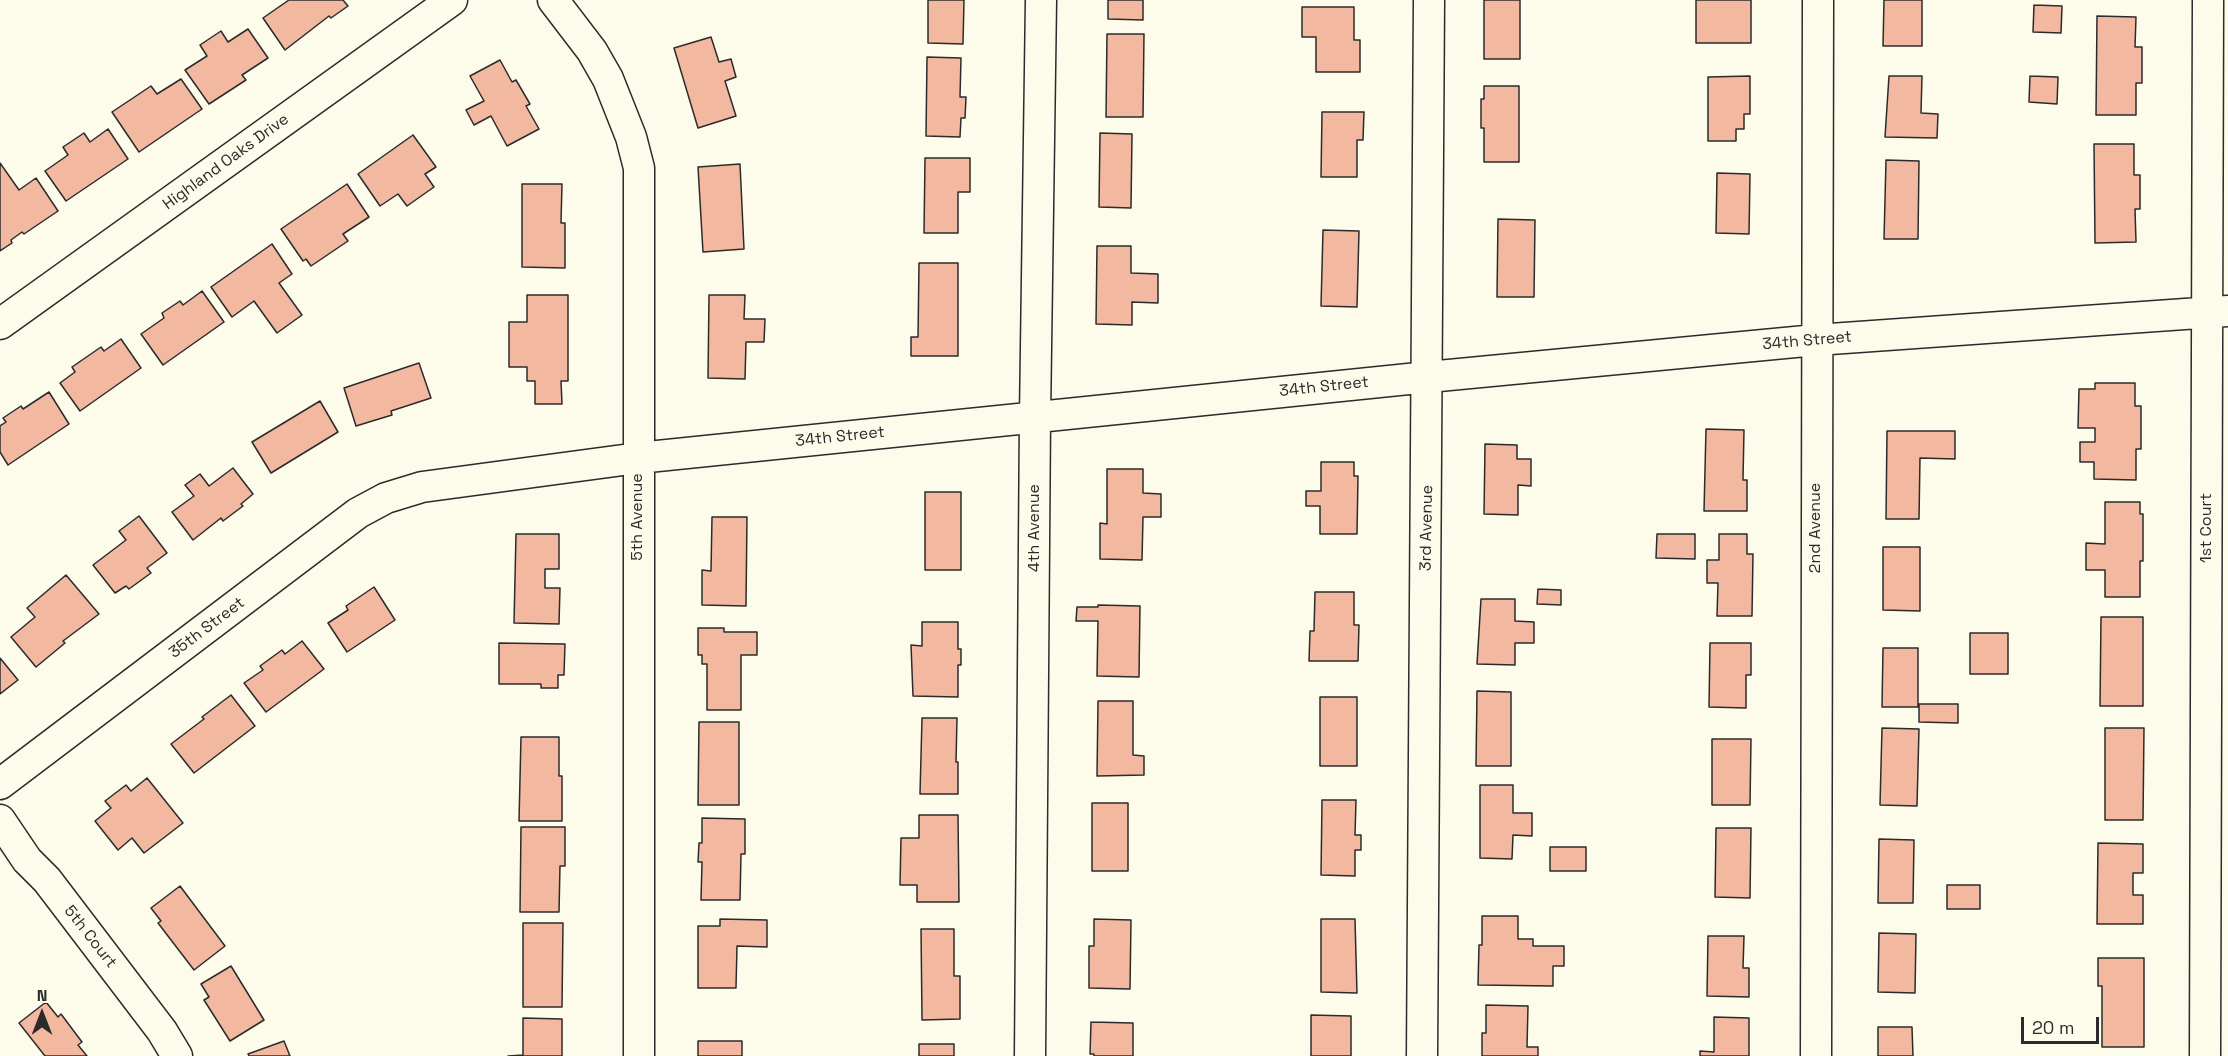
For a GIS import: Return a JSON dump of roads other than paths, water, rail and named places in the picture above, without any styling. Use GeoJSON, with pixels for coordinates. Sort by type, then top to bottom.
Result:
{"type":"FeatureCollection","features":[{"type":"Feature","properties":{"kind":"street","name":"Highland Oaks Drive"},"geometry":{"type":"LineString","coordinates":[[0,324],[452,0]]}},
{"type":"Feature","properties":{"kind":"street","name":"5th Avenue"},"geometry":{"type":"LineString","coordinates":[[553,0],[592,51],[608,79],[631,137],[639,168],[639,1056]]}},
{"type":"Feature","properties":{"kind":"street","name":"4th Avenue"},"geometry":{"type":"LineString","coordinates":[[1030,1056],[1041,0]]}},
{"type":"Feature","properties":{"kind":"street","name":"3rd Avenue"},"geometry":{"type":"LineString","coordinates":[[1422,1056],[1429,0]]}},
{"type":"Feature","properties":{"kind":"street","name":"2nd Avenue"},"geometry":{"type":"LineString","coordinates":[[1816,1056],[1818,0]]}},
{"type":"Feature","properties":{"kind":"street","name":"1st Court"},"geometry":{"type":"LineString","coordinates":[[2205,1056],[2218,311],[2208,0]]}},
{"type":"Feature","properties":{"kind":"street","name":"34th Street"},"geometry":{"type":"LineString","coordinates":[[422,487],[638,458],[1428,376],[1816,340],[2218,311]]}},
{"type":"Feature","properties":{"kind":"street","name":"35th Street"},"geometry":{"type":"LineString","coordinates":[[0,784],[358,513],[386,498],[422,487]]}},
{"type":"Feature","properties":{"kind":"street","name":"5th Court"},"geometry":{"type":"LineString","coordinates":[[0,820],[27,860],[48,880],[162,1030],[177,1056]]}}]}
